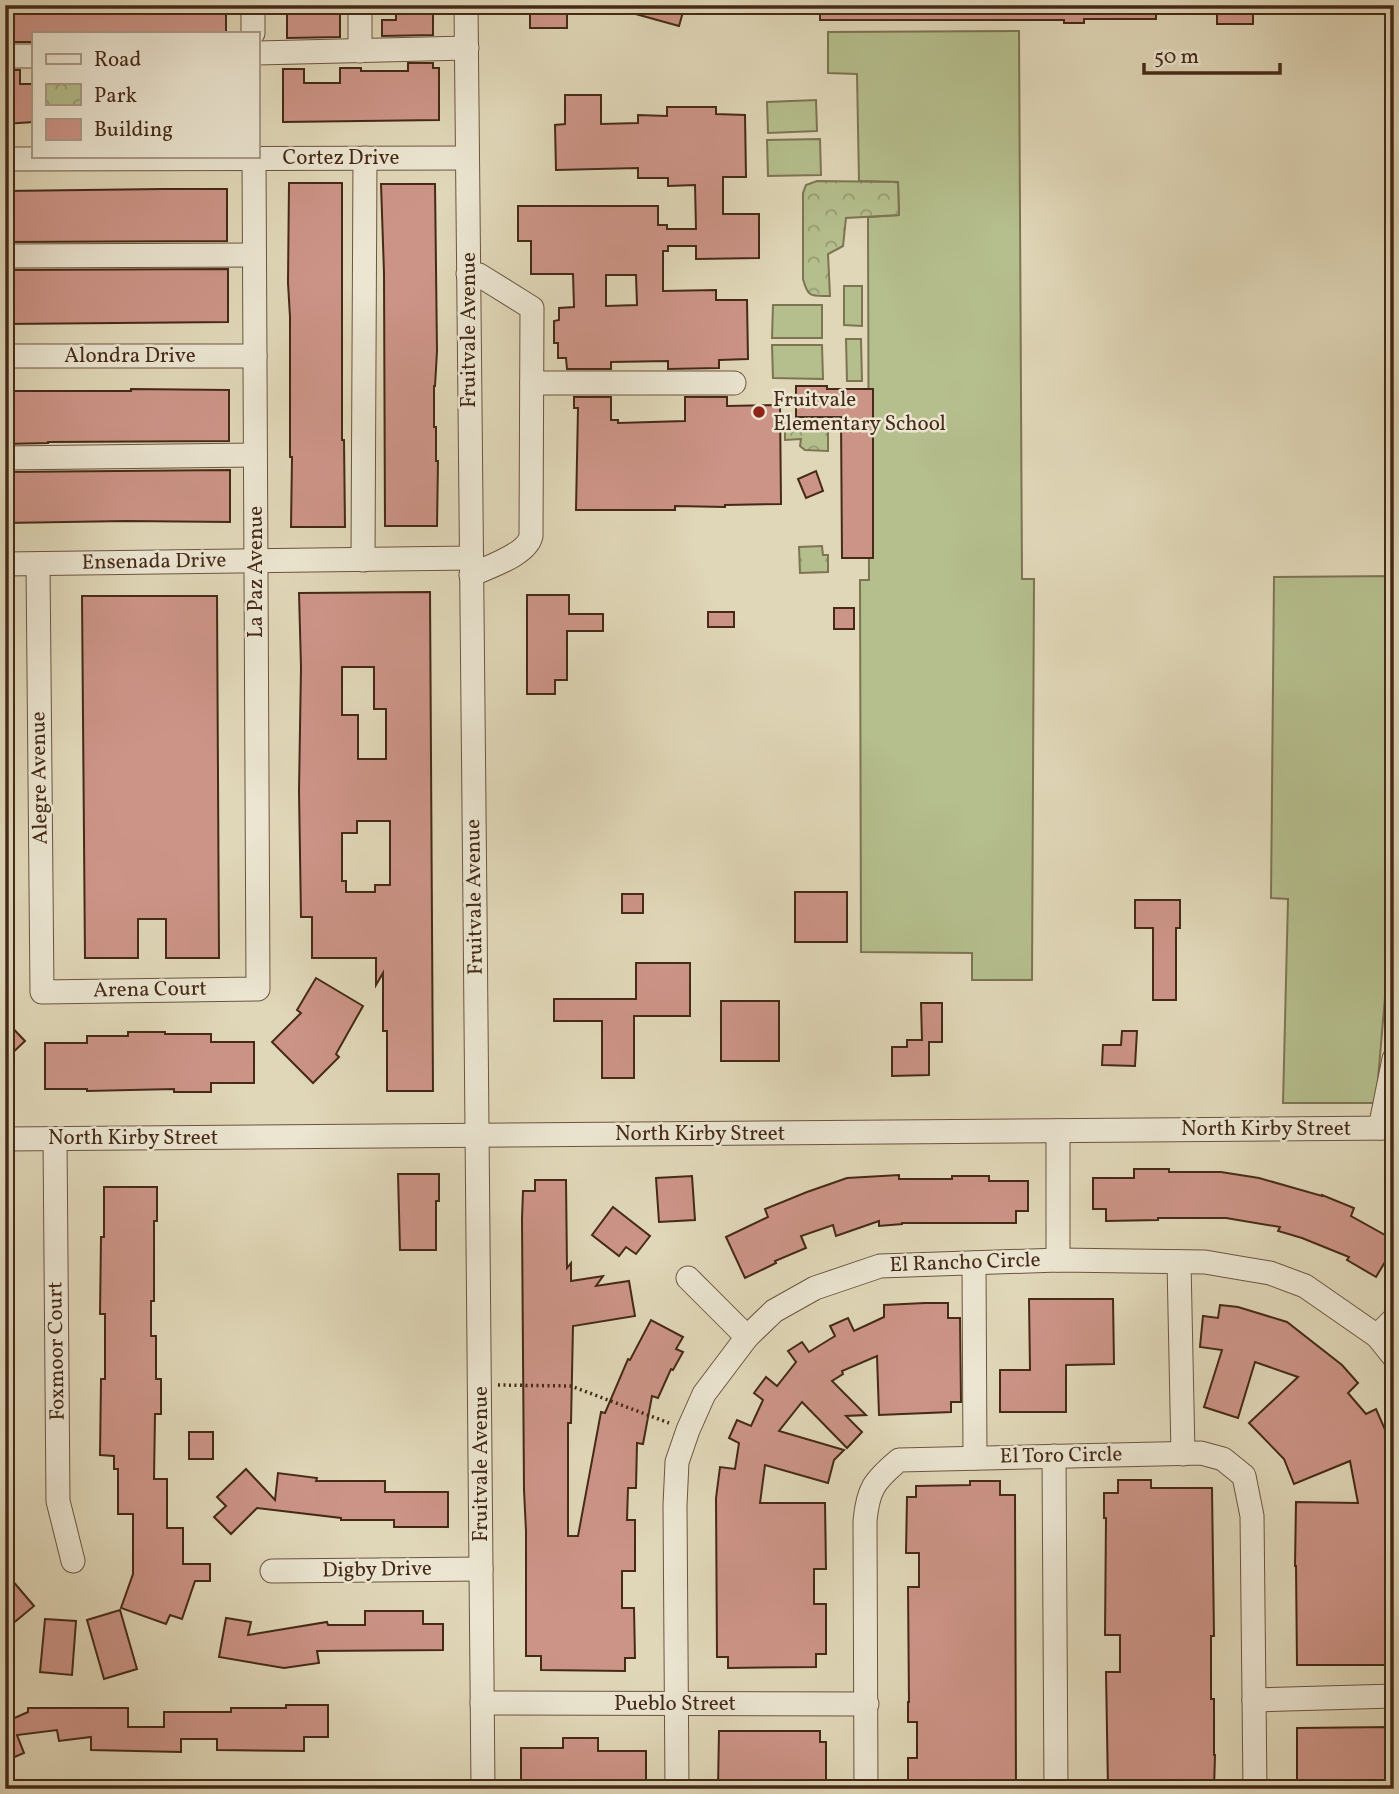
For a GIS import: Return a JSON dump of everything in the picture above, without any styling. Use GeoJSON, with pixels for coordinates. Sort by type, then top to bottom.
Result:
{"type":"FeatureCollection","features":[{"type":"Feature","properties":{"kind":"street"},"geometry":{"type":"LineString","coordinates":[[253,5],[253,32]]}},
{"type":"Feature","properties":{"kind":"street"},"geometry":{"type":"LineString","coordinates":[[360,5],[360,51]]}},
{"type":"Feature","properties":{"kind":"street","name":"Fruitvale Avenue"},"geometry":{"type":"LineString","coordinates":[[466,5],[483,1789]]}},
{"type":"Feature","properties":{"kind":"street"},"geometry":{"type":"LineString","coordinates":[[259,53],[467,48]]}},
{"type":"Feature","properties":{"kind":"street"},"geometry":{"type":"LineString","coordinates":[[5,56],[32,56]]}},
{"type":"Feature","properties":{"kind":"street","name":"Cortez Drive"},"geometry":{"type":"LineString","coordinates":[[259,157],[467,158]]}},
{"type":"Feature","properties":{"kind":"street","name":"Cortez Drive"},"geometry":{"type":"LineString","coordinates":[[5,159],[130,158]]}},
{"type":"Feature","properties":{"kind":"street","name":"La Paz Avenue"},"geometry":{"type":"LineString","coordinates":[[254,158],[258,989]]}},
{"type":"Feature","properties":{"kind":"street"},"geometry":{"type":"LineString","coordinates":[[363,560],[365,158]]}},
{"type":"Feature","properties":{"kind":"street"},"geometry":{"type":"LineString","coordinates":[[5,256],[254,255]]}},
{"type":"Feature","properties":{"kind":"street"},"geometry":{"type":"LineString","coordinates":[[468,274],[480,275],[532,308],[531,536],[521,552],[471,567]]}},
{"type":"Feature","properties":{"kind":"street","name":"Alondra Drive"},"geometry":{"type":"LineString","coordinates":[[5,356],[255,356]]}},
{"type":"Feature","properties":{"kind":"street"},"geometry":{"type":"LineString","coordinates":[[532,383],[734,383]]}},
{"type":"Feature","properties":{"kind":"street"},"geometry":{"type":"LineString","coordinates":[[5,458],[255,454]]}},
{"type":"Feature","properties":{"kind":"street","name":"Ensenada Drive"},"geometry":{"type":"LineString","coordinates":[[5,564],[363,560],[471,567]]}},
{"type":"Feature","properties":{"kind":"street","name":"Alegre Avenue"},"geometry":{"type":"LineString","coordinates":[[38,564],[42,992]]}},
{"type":"Feature","properties":{"kind":"street","name":"Arena Court"},"geometry":{"type":"LineString","coordinates":[[42,992],[258,989]]}},
{"type":"Feature","properties":{"kind":"street"},"geometry":{"type":"LineString","coordinates":[[1387,1128],[1394,1059]]}},
{"type":"Feature","properties":{"kind":"street","name":"North Kirby Street"},"geometry":{"type":"LineString","coordinates":[[5,1139],[1387,1128]]}},
{"type":"Feature","properties":{"kind":"street"},"geometry":{"type":"LineString","coordinates":[[1058,1131],[1058,1260]]}},
{"type":"Feature","properties":{"kind":"street","name":"Foxmoor Court"},"geometry":{"type":"LineString","coordinates":[[55,1139],[58,1501],[73,1561]]}},
{"type":"Feature","properties":{"kind":"street","name":"El Rancho Circle"},"geometry":{"type":"LineString","coordinates":[[677,1789],[677,1462],[704,1394],[747,1337],[774,1311],[814,1288],[880,1266],[1058,1260],[1205,1262],[1270,1273],[1305,1286],[1377,1336],[1394,1357]]}},
{"type":"Feature","properties":{"kind":"street"},"geometry":{"type":"LineString","coordinates":[[1179,1262],[1183,1454]]}},
{"type":"Feature","properties":{"kind":"street"},"geometry":{"type":"LineString","coordinates":[[974,1263],[975,1458]]}},
{"type":"Feature","properties":{"kind":"street"},"geometry":{"type":"LineString","coordinates":[[688,1278],[747,1337]]}},
{"type":"Feature","properties":{"kind":"street"},"geometry":{"type":"LineString","coordinates":[[1377,1336],[1394,1319]]}},
{"type":"Feature","properties":{"kind":"street","name":"El Toro Circle"},"geometry":{"type":"LineString","coordinates":[[866,1789],[865,1521],[867,1502],[878,1478],[899,1460],[1201,1453],[1223,1459],[1244,1476],[1252,1516],[1255,1789]]}},
{"type":"Feature","properties":{"kind":"street"},"geometry":{"type":"LineString","coordinates":[[1054,1456],[1056,1789]]}},
{"type":"Feature","properties":{"kind":"street","name":"Digby Drive"},"geometry":{"type":"LineString","coordinates":[[272,1571],[481,1569]]}},
{"type":"Feature","properties":{"kind":"street"},"geometry":{"type":"LineString","coordinates":[[1254,1700],[1394,1696]]}},
{"type":"Feature","properties":{"kind":"street","name":"Pueblo Street"},"geometry":{"type":"LineString","coordinates":[[482,1703],[867,1704]]}},
{"type":"Feature","properties":{"kind":"path"},"geometry":{"type":"LineString","coordinates":[[495,1384],[571,1386],[688,1430]]}},
{"type":"Feature","properties":{"kind":"green space"},"geometry":{"type":"Polygon","coordinates":[[[1019,31],[1022,579],[1034,579],[1032,980],[972,980],[972,953],[861,952],[860,580],[869,580],[868,217],[899,215],[898,182],[859,181],[857,74],[828,73],[828,32],[1019,31]]]}},
{"type":"Feature","properties":{"kind":"green space"},"geometry":{"type":"Polygon","coordinates":[[[816,100],[817,131],[768,133],[767,102],[816,100]]]}},
{"type":"Feature","properties":{"kind":"green space"},"geometry":{"type":"Polygon","coordinates":[[[820,139],[821,175],[768,176],[767,140],[820,139]]]}},
{"type":"Feature","properties":{"kind":"green space"},"geometry":{"type":"Polygon","coordinates":[[[817,181],[898,182],[899,215],[846,218],[843,246],[828,254],[830,296],[811,295],[803,279],[803,193],[806,185],[817,181]]]}},
{"type":"Feature","properties":{"kind":"green space"},"geometry":{"type":"Polygon","coordinates":[[[844,286],[862,286],[862,326],[844,325],[844,286]]]}},
{"type":"Feature","properties":{"kind":"green space"},"geometry":{"type":"Polygon","coordinates":[[[773,305],[822,305],[822,338],[772,338],[773,305]]]}},
{"type":"Feature","properties":{"kind":"green space"},"geometry":{"type":"Polygon","coordinates":[[[846,339],[861,339],[862,381],[847,381],[846,339]]]}},
{"type":"Feature","properties":{"kind":"green space"},"geometry":{"type":"Polygon","coordinates":[[[772,345],[822,345],[823,379],[773,378],[772,345]]]}},
{"type":"Feature","properties":{"kind":"green space"},"geometry":{"type":"Polygon","coordinates":[[[785,423],[828,423],[828,451],[805,450],[800,446],[801,439],[785,440],[785,423]]]}},
{"type":"Feature","properties":{"kind":"green space"},"geometry":{"type":"Polygon","coordinates":[[[822,546],[823,555],[828,555],[828,572],[800,573],[799,547],[822,546]]]}},
{"type":"Feature","properties":{"kind":"green space"},"geometry":{"type":"Polygon","coordinates":[[[1394,576],[1394,891],[1376,1103],[1283,1103],[1288,899],[1271,898],[1274,577],[1394,576]]]}},
{"type":"Feature","properties":{"kind":"building"},"geometry":{"type":"Polygon","coordinates":[[[5,5],[226,5],[226,32],[32,32],[32,42],[5,42],[5,5]]]}},
{"type":"Feature","properties":{"kind":"building"},"geometry":{"type":"Polygon","coordinates":[[[289,5],[340,5],[340,37],[287,38],[289,5]]]}},
{"type":"Feature","properties":{"kind":"building"},"geometry":{"type":"Polygon","coordinates":[[[530,5],[567,5],[567,28],[530,28],[530,5]]]}},
{"type":"Feature","properties":{"kind":"building"},"geometry":{"type":"Polygon","coordinates":[[[621,5],[685,5],[679,26],[621,10],[621,5]]]}},
{"type":"Feature","properties":{"kind":"building"},"geometry":{"type":"Polygon","coordinates":[[[820,5],[1156,5],[1156,19],[1084,19],[1084,23],[1064,23],[1064,20],[820,20],[820,5]]]}},
{"type":"Feature","properties":{"kind":"building"},"geometry":{"type":"Polygon","coordinates":[[[1217,5],[1253,5],[1253,24],[1217,24],[1217,5]]]}},
{"type":"Feature","properties":{"kind":"building"},"geometry":{"type":"Polygon","coordinates":[[[396,11],[433,11],[433,35],[382,36],[382,20],[396,20],[396,11]]]}},
{"type":"Feature","properties":{"kind":"building"},"geometry":{"type":"Polygon","coordinates":[[[408,63],[433,63],[433,68],[439,68],[439,120],[283,122],[283,69],[304,69],[304,83],[340,83],[340,68],[408,71],[408,63]]]}},
{"type":"Feature","properties":{"kind":"building"},"geometry":{"type":"Polygon","coordinates":[[[5,70],[20,70],[20,84],[32,84],[32,122],[5,124],[5,70]]]}},
{"type":"Feature","properties":{"kind":"building"},"geometry":{"type":"Polygon","coordinates":[[[565,95],[601,95],[601,124],[638,123],[638,115],[667,116],[667,107],[716,107],[716,114],[745,115],[746,177],[723,177],[723,214],[759,214],[759,258],[696,259],[696,246],[668,246],[668,251],[663,251],[663,291],[716,290],[716,300],[747,300],[748,359],[719,360],[719,368],[668,369],[668,361],[611,362],[611,369],[567,369],[566,358],[558,358],[558,343],[554,343],[554,321],[559,320],[559,308],[574,307],[573,274],[531,274],[531,241],[518,241],[518,206],[658,206],[658,225],[667,225],[667,229],[696,229],[695,185],[668,186],[668,178],[638,178],[638,168],[556,170],[555,125],[565,124],[565,95]],[[606,275],[606,306],[637,305],[636,275],[606,275]]]}},
{"type":"Feature","properties":{"kind":"building"},"geometry":{"type":"Polygon","coordinates":[[[289,183],[342,183],[342,440],[345,527],[291,527],[289,183]]]}},
{"type":"Feature","properties":{"kind":"building"},"geometry":{"type":"Polygon","coordinates":[[[381,184],[435,184],[437,351],[434,427],[438,461],[437,526],[385,526],[381,184]]]}},
{"type":"Feature","properties":{"kind":"building"},"geometry":{"type":"Polygon","coordinates":[[[227,189],[227,241],[5,242],[5,191],[227,189]]]}},
{"type":"Feature","properties":{"kind":"building"},"geometry":{"type":"Polygon","coordinates":[[[228,269],[228,322],[5,324],[5,270],[228,269]]]}},
{"type":"Feature","properties":{"kind":"building"},"geometry":{"type":"Polygon","coordinates":[[[796,386],[873,389],[873,558],[842,558],[841,417],[796,417],[796,386]]]}},
{"type":"Feature","properties":{"kind":"building"},"geometry":{"type":"Polygon","coordinates":[[[229,390],[229,441],[5,444],[5,391],[229,390]]]}},
{"type":"Feature","properties":{"kind":"building"},"geometry":{"type":"Polygon","coordinates":[[[574,397],[611,397],[611,420],[618,420],[618,423],[685,421],[685,397],[727,397],[727,406],[780,405],[781,504],[675,506],[675,510],[576,510],[578,408],[574,408],[574,397]]]}},
{"type":"Feature","properties":{"kind":"building"},"geometry":{"type":"Polygon","coordinates":[[[230,470],[230,522],[5,523],[5,472],[230,470]]]}},
{"type":"Feature","properties":{"kind":"building"},"geometry":{"type":"Polygon","coordinates":[[[816,471],[823,491],[806,498],[798,479],[816,471]]]}},
{"type":"Feature","properties":{"kind":"building"},"geometry":{"type":"Polygon","coordinates":[[[430,592],[433,1091],[387,1091],[383,973],[376,985],[376,958],[312,958],[312,917],[301,917],[299,593],[430,592]],[[342,667],[342,715],[358,715],[358,759],[386,759],[386,709],[374,709],[374,667],[342,667]],[[357,821],[357,833],[342,833],[342,881],[346,881],[346,892],[375,892],[375,885],[390,885],[390,821],[357,821]]]}},
{"type":"Feature","properties":{"kind":"building"},"geometry":{"type":"Polygon","coordinates":[[[527,595],[569,595],[569,614],[603,614],[603,631],[567,631],[567,680],[555,680],[555,694],[527,694],[527,595]]]}},
{"type":"Feature","properties":{"kind":"building"},"geometry":{"type":"Polygon","coordinates":[[[82,596],[217,596],[219,958],[166,958],[166,919],[138,919],[138,958],[85,958],[82,596]]]}},
{"type":"Feature","properties":{"kind":"building"},"geometry":{"type":"Polygon","coordinates":[[[834,608],[854,608],[854,629],[834,629],[834,608]]]}},
{"type":"Feature","properties":{"kind":"building"},"geometry":{"type":"Polygon","coordinates":[[[708,612],[734,612],[734,627],[708,627],[708,612]]]}},
{"type":"Feature","properties":{"kind":"building"},"geometry":{"type":"Polygon","coordinates":[[[795,892],[847,892],[847,942],[795,942],[795,892]]]}},
{"type":"Feature","properties":{"kind":"building"},"geometry":{"type":"Polygon","coordinates":[[[622,894],[643,894],[643,913],[622,913],[622,894]]]}},
{"type":"Feature","properties":{"kind":"building"},"geometry":{"type":"Polygon","coordinates":[[[1135,900],[1180,900],[1180,928],[1176,928],[1176,1000],[1153,1000],[1153,928],[1135,928],[1135,900]]]}},
{"type":"Feature","properties":{"kind":"building"},"geometry":{"type":"Polygon","coordinates":[[[636,963],[690,963],[690,1016],[634,1016],[634,1078],[602,1078],[602,1021],[554,1021],[554,999],[636,999],[636,963]]]}},
{"type":"Feature","properties":{"kind":"building"},"geometry":{"type":"Polygon","coordinates":[[[316,978],[363,1006],[336,1054],[339,1057],[313,1083],[272,1042],[301,1013],[297,1010],[316,978]]]}},
{"type":"Feature","properties":{"kind":"building"},"geometry":{"type":"Polygon","coordinates":[[[721,1001],[779,1001],[779,1061],[721,1061],[721,1001]]]}},
{"type":"Feature","properties":{"kind":"building"},"geometry":{"type":"Polygon","coordinates":[[[921,1003],[942,1003],[942,1042],[929,1042],[929,1075],[892,1076],[892,1047],[907,1047],[907,1040],[922,1040],[921,1003]]]}},
{"type":"Feature","properties":{"kind":"building"},"geometry":{"type":"Polygon","coordinates":[[[5,1020],[25,1041],[5,1060],[5,1020]]]}},
{"type":"Feature","properties":{"kind":"building"},"geometry":{"type":"Polygon","coordinates":[[[1122,1031],[1137,1031],[1135,1066],[1102,1065],[1103,1045],[1121,1045],[1122,1031]]]}},
{"type":"Feature","properties":{"kind":"building"},"geometry":{"type":"Polygon","coordinates":[[[128,1032],[211,1034],[211,1042],[254,1042],[254,1083],[211,1083],[211,1092],[174,1092],[174,1089],[45,1089],[45,1043],[87,1043],[87,1036],[128,1036],[128,1032]]]}},
{"type":"Feature","properties":{"kind":"building"},"geometry":{"type":"Polygon","coordinates":[[[1134,1169],[1221,1172],[1259,1178],[1322,1195],[1354,1208],[1351,1216],[1394,1240],[1394,1247],[1376,1277],[1347,1260],[1349,1257],[1278,1231],[1280,1227],[1226,1218],[1106,1221],[1106,1209],[1093,1209],[1093,1178],[1134,1178],[1134,1169]]]}},
{"type":"Feature","properties":{"kind":"building"},"geometry":{"type":"Polygon","coordinates":[[[398,1174],[439,1174],[436,1250],[400,1250],[398,1174]]]}},
{"type":"Feature","properties":{"kind":"building"},"geometry":{"type":"Polygon","coordinates":[[[899,1175],[899,1179],[989,1176],[989,1181],[1028,1181],[1028,1211],[1016,1211],[1016,1223],[902,1223],[879,1226],[879,1221],[836,1236],[833,1225],[801,1236],[806,1248],[745,1278],[726,1237],[768,1217],[765,1209],[847,1178],[899,1175]]]}},
{"type":"Feature","properties":{"kind":"building"},"geometry":{"type":"Polygon","coordinates":[[[692,1176],[695,1220],[659,1222],[656,1178],[692,1176]]]}},
{"type":"Feature","properties":{"kind":"building"},"geometry":{"type":"Polygon","coordinates":[[[535,1180],[566,1180],[567,1268],[571,1263],[571,1281],[603,1276],[596,1286],[629,1281],[635,1316],[573,1326],[571,1423],[568,1423],[568,1536],[578,1536],[601,1412],[605,1413],[628,1359],[630,1360],[651,1320],[683,1337],[676,1349],[683,1352],[673,1370],[671,1369],[658,1398],[652,1396],[643,1444],[637,1443],[636,1488],[628,1488],[627,1520],[635,1520],[635,1571],[622,1571],[622,1608],[634,1608],[635,1658],[625,1658],[625,1671],[541,1670],[541,1656],[526,1656],[522,1219],[523,1191],[535,1191],[535,1180]]]}},
{"type":"Feature","properties":{"kind":"building"},"geometry":{"type":"Polygon","coordinates":[[[104,1187],[157,1187],[151,1336],[156,1336],[156,1379],[161,1379],[161,1414],[155,1414],[154,1479],[167,1479],[167,1528],[183,1528],[183,1564],[210,1564],[210,1581],[195,1581],[182,1619],[170,1615],[166,1624],[121,1608],[133,1574],[133,1514],[118,1514],[118,1469],[114,1469],[114,1456],[100,1455],[101,1379],[105,1379],[105,1314],[100,1314],[104,1187]]]}},
{"type":"Feature","properties":{"kind":"building"},"geometry":{"type":"Polygon","coordinates":[[[613,1207],[650,1236],[636,1254],[626,1247],[619,1256],[592,1235],[613,1207]]]}},
{"type":"Feature","properties":{"kind":"building"},"geometry":{"type":"Polygon","coordinates":[[[1029,1299],[1113,1299],[1114,1364],[1066,1365],[1066,1412],[1000,1412],[1000,1370],[1030,1370],[1029,1299]]]}},
{"type":"Feature","properties":{"kind":"building"},"geometry":{"type":"Polygon","coordinates":[[[948,1303],[948,1318],[960,1318],[961,1402],[951,1402],[951,1412],[879,1415],[877,1356],[842,1371],[843,1374],[832,1381],[866,1415],[846,1416],[862,1432],[847,1448],[802,1402],[779,1431],[844,1450],[834,1460],[828,1483],[765,1465],[760,1503],[825,1503],[826,1569],[814,1569],[814,1604],[826,1604],[826,1654],[816,1654],[816,1667],[728,1668],[728,1657],[717,1657],[716,1498],[720,1467],[735,1469],[739,1443],[729,1438],[737,1420],[751,1426],[763,1400],[754,1393],[766,1377],[777,1386],[796,1362],[788,1351],[802,1342],[809,1352],[835,1336],[830,1326],[848,1318],[854,1331],[884,1317],[884,1305],[948,1303]]]}},
{"type":"Feature","properties":{"kind":"building"},"geometry":{"type":"Polygon","coordinates":[[[1220,1305],[1238,1307],[1287,1322],[1342,1365],[1358,1383],[1348,1393],[1366,1414],[1376,1409],[1394,1450],[1394,1493],[1390,1494],[1390,1521],[1394,1521],[1394,1665],[1297,1665],[1296,1502],[1358,1503],[1350,1461],[1294,1484],[1284,1459],[1249,1423],[1298,1377],[1255,1362],[1238,1418],[1204,1407],[1222,1350],[1200,1347],[1203,1316],[1218,1318],[1220,1305]]]}},
{"type":"Feature","properties":{"kind":"building"},"geometry":{"type":"Polygon","coordinates":[[[189,1432],[213,1432],[213,1459],[189,1459],[189,1432]]]}},
{"type":"Feature","properties":{"kind":"building"},"geometry":{"type":"Polygon","coordinates":[[[246,1469],[275,1500],[278,1473],[317,1478],[316,1481],[385,1481],[385,1492],[448,1492],[448,1527],[394,1527],[394,1520],[341,1520],[257,1508],[231,1534],[214,1517],[226,1506],[217,1497],[246,1469]]]}},
{"type":"Feature","properties":{"kind":"building"},"geometry":{"type":"Polygon","coordinates":[[[1118,1480],[1151,1480],[1151,1488],[1212,1488],[1214,1636],[1211,1636],[1211,1699],[1214,1699],[1214,1789],[1108,1789],[1106,1672],[1120,1672],[1120,1635],[1105,1635],[1104,1493],[1118,1493],[1118,1480]]]}},
{"type":"Feature","properties":{"kind":"building"},"geometry":{"type":"Polygon","coordinates":[[[970,1481],[1000,1481],[1000,1495],[1015,1495],[1016,1789],[910,1789],[908,1758],[917,1758],[917,1722],[908,1722],[908,1587],[919,1587],[919,1553],[906,1553],[907,1497],[916,1497],[916,1486],[970,1485],[970,1481]]]}},
{"type":"Feature","properties":{"kind":"building"},"geometry":{"type":"Polygon","coordinates":[[[5,1572],[34,1606],[5,1630],[5,1572]]]}},
{"type":"Feature","properties":{"kind":"building"},"geometry":{"type":"Polygon","coordinates":[[[120,1610],[137,1669],[104,1679],[87,1620],[120,1610]]]}},
{"type":"Feature","properties":{"kind":"building"},"geometry":{"type":"Polygon","coordinates":[[[365,1611],[423,1611],[423,1624],[443,1624],[443,1650],[317,1651],[319,1663],[284,1668],[219,1657],[226,1618],[251,1622],[248,1635],[327,1622],[328,1625],[365,1625],[365,1611]]]}},
{"type":"Feature","properties":{"kind":"building"},"geometry":{"type":"Polygon","coordinates":[[[45,1619],[76,1621],[72,1675],[40,1672],[45,1619]]]}},
{"type":"Feature","properties":{"kind":"building"},"geometry":{"type":"Polygon","coordinates":[[[286,1705],[328,1705],[328,1737],[304,1737],[304,1751],[217,1750],[217,1739],[181,1739],[181,1752],[91,1750],[91,1737],[59,1741],[57,1730],[17,1735],[24,1753],[5,1761],[5,1708],[10,1720],[28,1712],[28,1708],[128,1708],[128,1727],[164,1727],[164,1712],[231,1712],[231,1708],[286,1708],[286,1705]]]}},
{"type":"Feature","properties":{"kind":"building"},"geometry":{"type":"Polygon","coordinates":[[[1391,1727],[1391,1742],[1394,1742],[1394,1789],[1297,1789],[1297,1728],[1391,1727]]]}},
{"type":"Feature","properties":{"kind":"building"},"geometry":{"type":"Polygon","coordinates":[[[719,1731],[820,1731],[820,1742],[826,1742],[826,1789],[718,1789],[719,1731]]]}},
{"type":"Feature","properties":{"kind":"building"},"geometry":{"type":"Polygon","coordinates":[[[563,1738],[598,1738],[598,1751],[646,1751],[646,1789],[555,1786],[555,1789],[521,1789],[521,1748],[563,1748],[563,1738]]]}},
{"type":"Feature","properties":{"kind":"place","name":"Fruitvale Elementary School"},"geometry":{"type":"Point","coordinates":[759,412]}}]}
